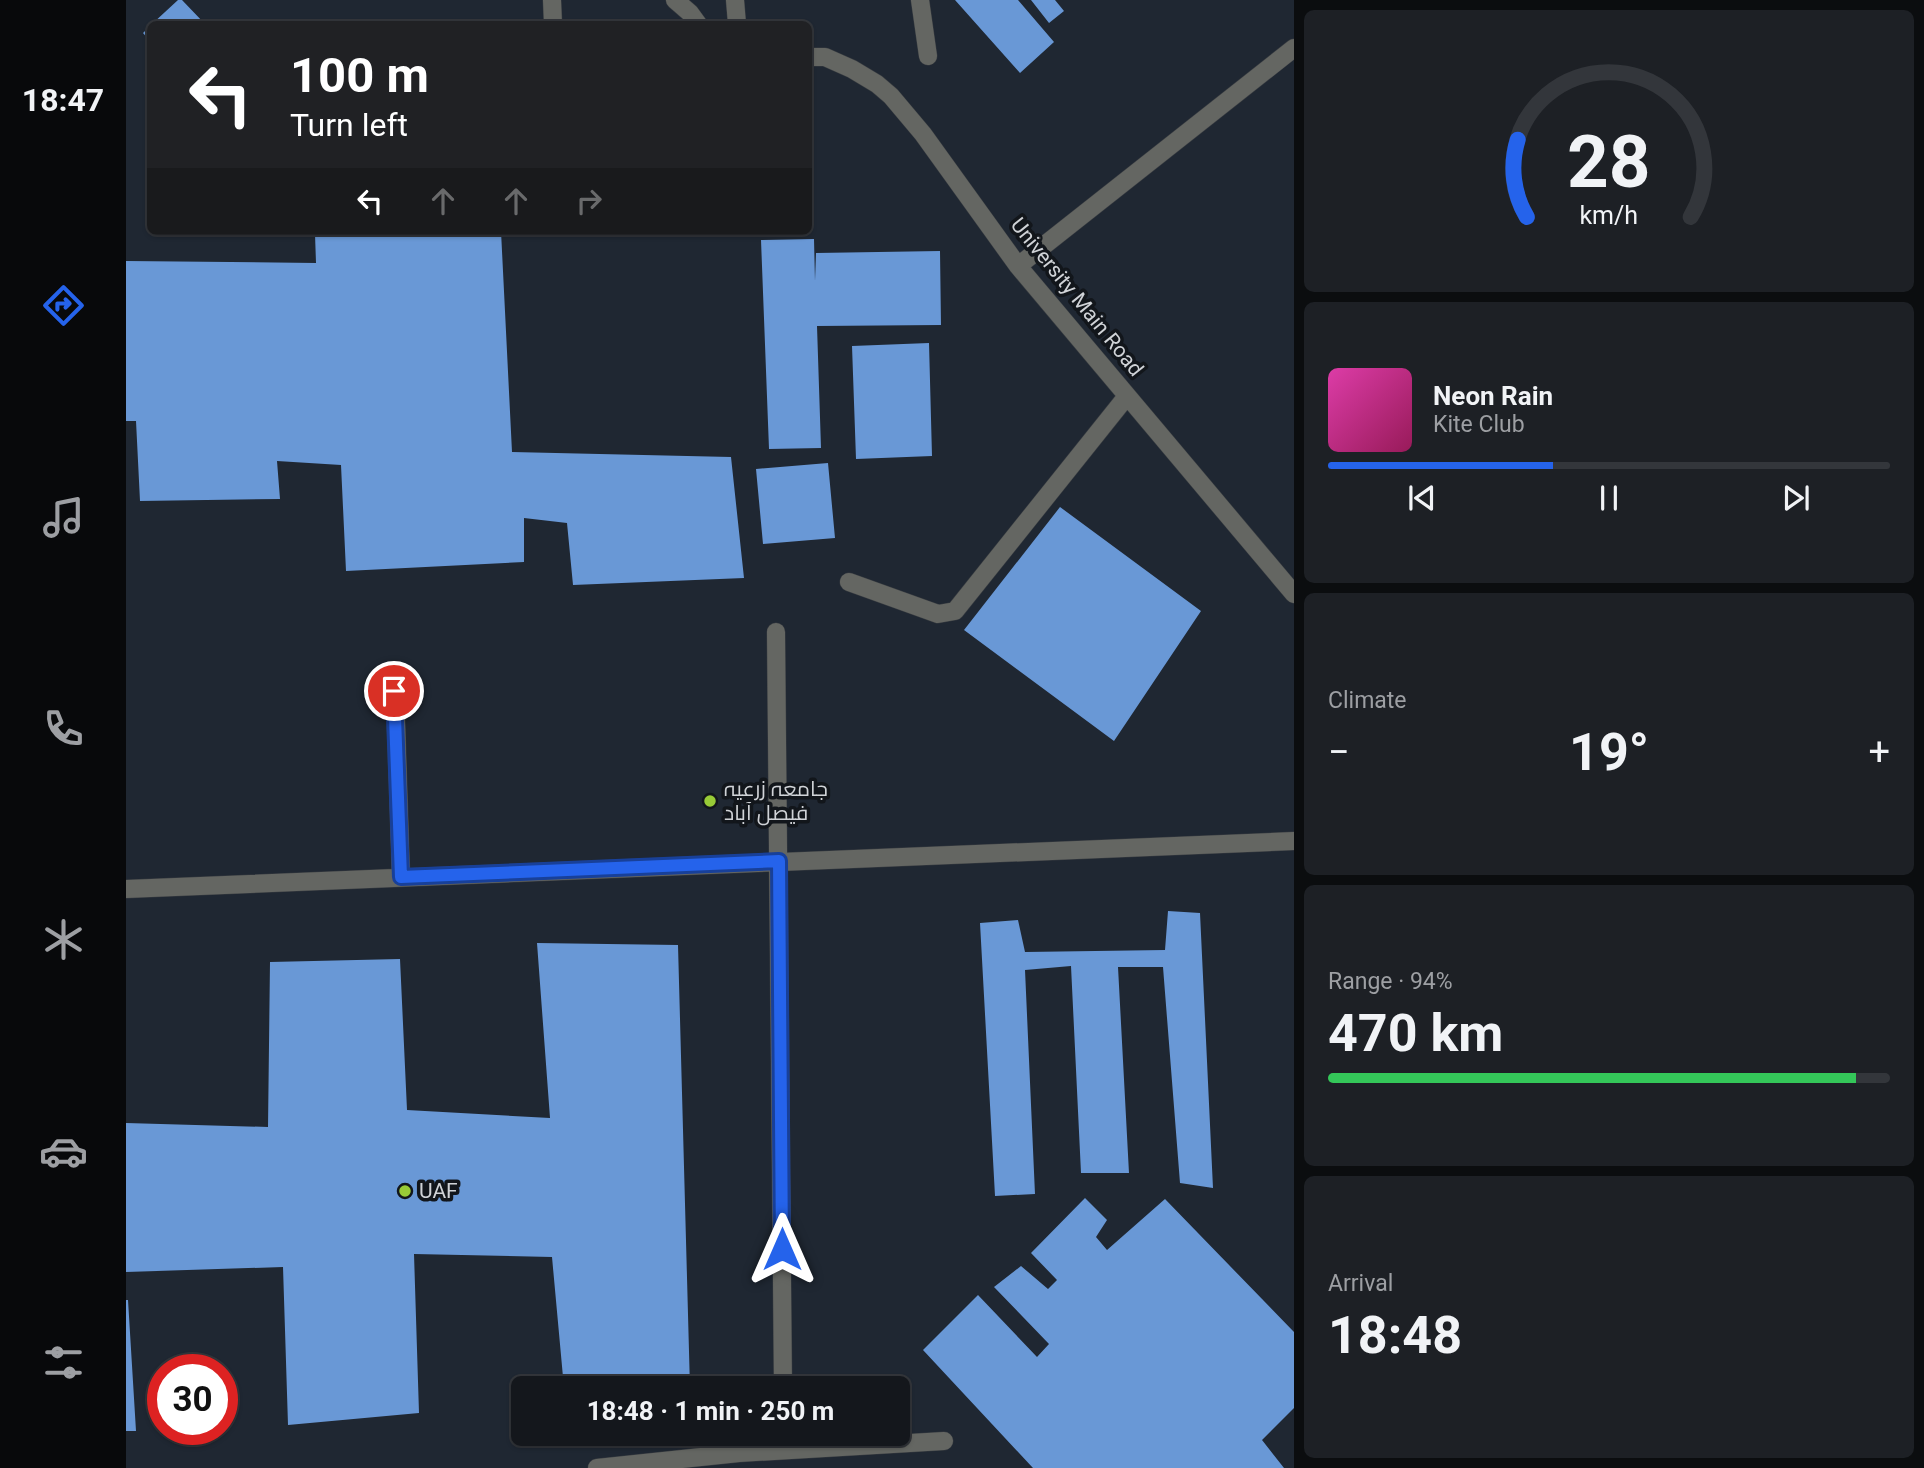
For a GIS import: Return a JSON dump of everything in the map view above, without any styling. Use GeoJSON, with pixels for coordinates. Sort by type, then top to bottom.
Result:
{"type":"FeatureCollection","features":[{"type":"Feature","properties":{"kind":"street"},"geometry":{"type":"LineString","coordinates":[[552,0],[553,21]]}},
{"type":"Feature","properties":{"kind":"street"},"geometry":{"type":"LineString","coordinates":[[675,0],[696,21]]}},
{"type":"Feature","properties":{"kind":"street"},"geometry":{"type":"LineString","coordinates":[[735,0],[737,21]]}},
{"type":"Feature","properties":{"kind":"street"},"geometry":{"type":"LineString","coordinates":[[920,0],[928,56]]}},
{"type":"Feature","properties":{"kind":"street"},"geometry":{"type":"LineString","coordinates":[[1018,266],[1294,48]]}},
{"type":"Feature","properties":{"kind":"street","name":"University Main Road"},"geometry":{"type":"LineString","coordinates":[[812,57],[825,57],[852,69],[891,96],[923,134],[1018,266],[1294,594]]}},
{"type":"Feature","properties":{"kind":"street"},"geometry":{"type":"LineString","coordinates":[[849,582],[938,614],[955,611],[1127,396]]}},
{"type":"Feature","properties":{"kind":"street"},"geometry":{"type":"LineString","coordinates":[[776,632],[783,1376]]}},
{"type":"Feature","properties":{"kind":"street"},"geometry":{"type":"LineString","coordinates":[[394,691],[401,877]]}},
{"type":"Feature","properties":{"kind":"street"},"geometry":{"type":"LineString","coordinates":[[126,889],[1294,841]]}},
{"type":"Feature","properties":{"kind":"street"},"geometry":{"type":"LineString","coordinates":[[910,1441],[944,1441]]}},
{"type":"Feature","properties":{"kind":"street"},"geometry":{"type":"LineString","coordinates":[[597,1468],[754,1446]]}},
{"type":"Feature","properties":{"kind":"shaded area","name":"جامعہ زرعیہ فیصل آباد"},"geometry":{"type":"Polygon","coordinates":[[[126,0],[1294,0],[1294,1468],[126,1468],[126,0]]]}},
{"type":"Feature","properties":{"kind":"building"},"geometry":{"type":"Polygon","coordinates":[[[178,0],[182,0],[202,21],[155,21],[178,0]]]}},
{"type":"Feature","properties":{"kind":"building"},"geometry":{"type":"Polygon","coordinates":[[[955,0],[1018,0],[1054,42],[1020,73],[955,0]]]}},
{"type":"Feature","properties":{"kind":"building"},"geometry":{"type":"Polygon","coordinates":[[[1031,0],[1055,0],[1064,11],[1049,23],[1031,0]]]}},
{"type":"Feature","properties":{"kind":"building"},"geometry":{"type":"Polygon","coordinates":[[[315,235],[501,235],[512,452],[731,457],[744,578],[573,585],[567,523],[524,518],[524,562],[346,571],[341,465],[277,461],[280,499],[140,501],[136,421],[126,421],[126,261],[316,263],[315,235]]]}},
{"type":"Feature","properties":{"kind":"building"},"geometry":{"type":"Polygon","coordinates":[[[814,239],[815,281],[816,253],[940,251],[941,325],[817,326],[821,448],[769,449],[761,240],[814,239]]]}},
{"type":"Feature","properties":{"kind":"building"},"geometry":{"type":"Polygon","coordinates":[[[929,343],[932,456],[856,459],[852,346],[929,343]]]}},
{"type":"Feature","properties":{"kind":"building"},"geometry":{"type":"Polygon","coordinates":[[[828,463],[835,538],[763,544],[756,469],[828,463]]]}},
{"type":"Feature","properties":{"kind":"building"},"geometry":{"type":"Polygon","coordinates":[[[1060,507],[1201,611],[1114,741],[964,630],[1060,507]]]}},
{"type":"Feature","properties":{"kind":"building"},"geometry":{"type":"Polygon","coordinates":[[[1168,911],[1200,913],[1213,1188],[1180,1183],[1163,967],[1118,967],[1129,1173],[1081,1173],[1071,966],[1025,970],[1035,1194],[995,1196],[980,923],[1018,920],[1025,952],[1165,950],[1168,911]]]}},
{"type":"Feature","properties":{"kind":"building","name":"UAF"},"geometry":{"type":"Polygon","coordinates":[[[537,943],[678,945],[690,1376],[563,1376],[552,1257],[414,1254],[419,1413],[288,1425],[283,1267],[126,1272],[126,1123],[268,1127],[270,962],[400,959],[407,1110],[550,1118],[537,943]]]}},
{"type":"Feature","properties":{"kind":"building"},"geometry":{"type":"Polygon","coordinates":[[[1085,1198],[1107,1220],[1096,1237],[1107,1250],[1165,1199],[1294,1332],[1294,1408],[1262,1440],[1284,1468],[1033,1468],[923,1350],[978,1295],[1037,1357],[1049,1344],[994,1287],[1021,1266],[1048,1289],[1057,1280],[1031,1253],[1085,1198]]]}},
{"type":"Feature","properties":{"kind":"building"},"geometry":{"type":"Polygon","coordinates":[[[128,1300],[136,1431],[126,1431],[128,1300]]]}},
{"type":"Feature","properties":{"kind":"place","name":"جامعہ زرعیہ فیصل آباد"},"geometry":{"type":"Point","coordinates":[710,801]}},
{"type":"Feature","properties":{"kind":"place","name":"UAF"},"geometry":{"type":"Point","coordinates":[405,1191]}},
{"type":"Feature","properties":{"kind":"route"},"geometry":{"type":"LineString","coordinates":[[394,691],[401,877],[779,861],[782,1249]]}}]}
